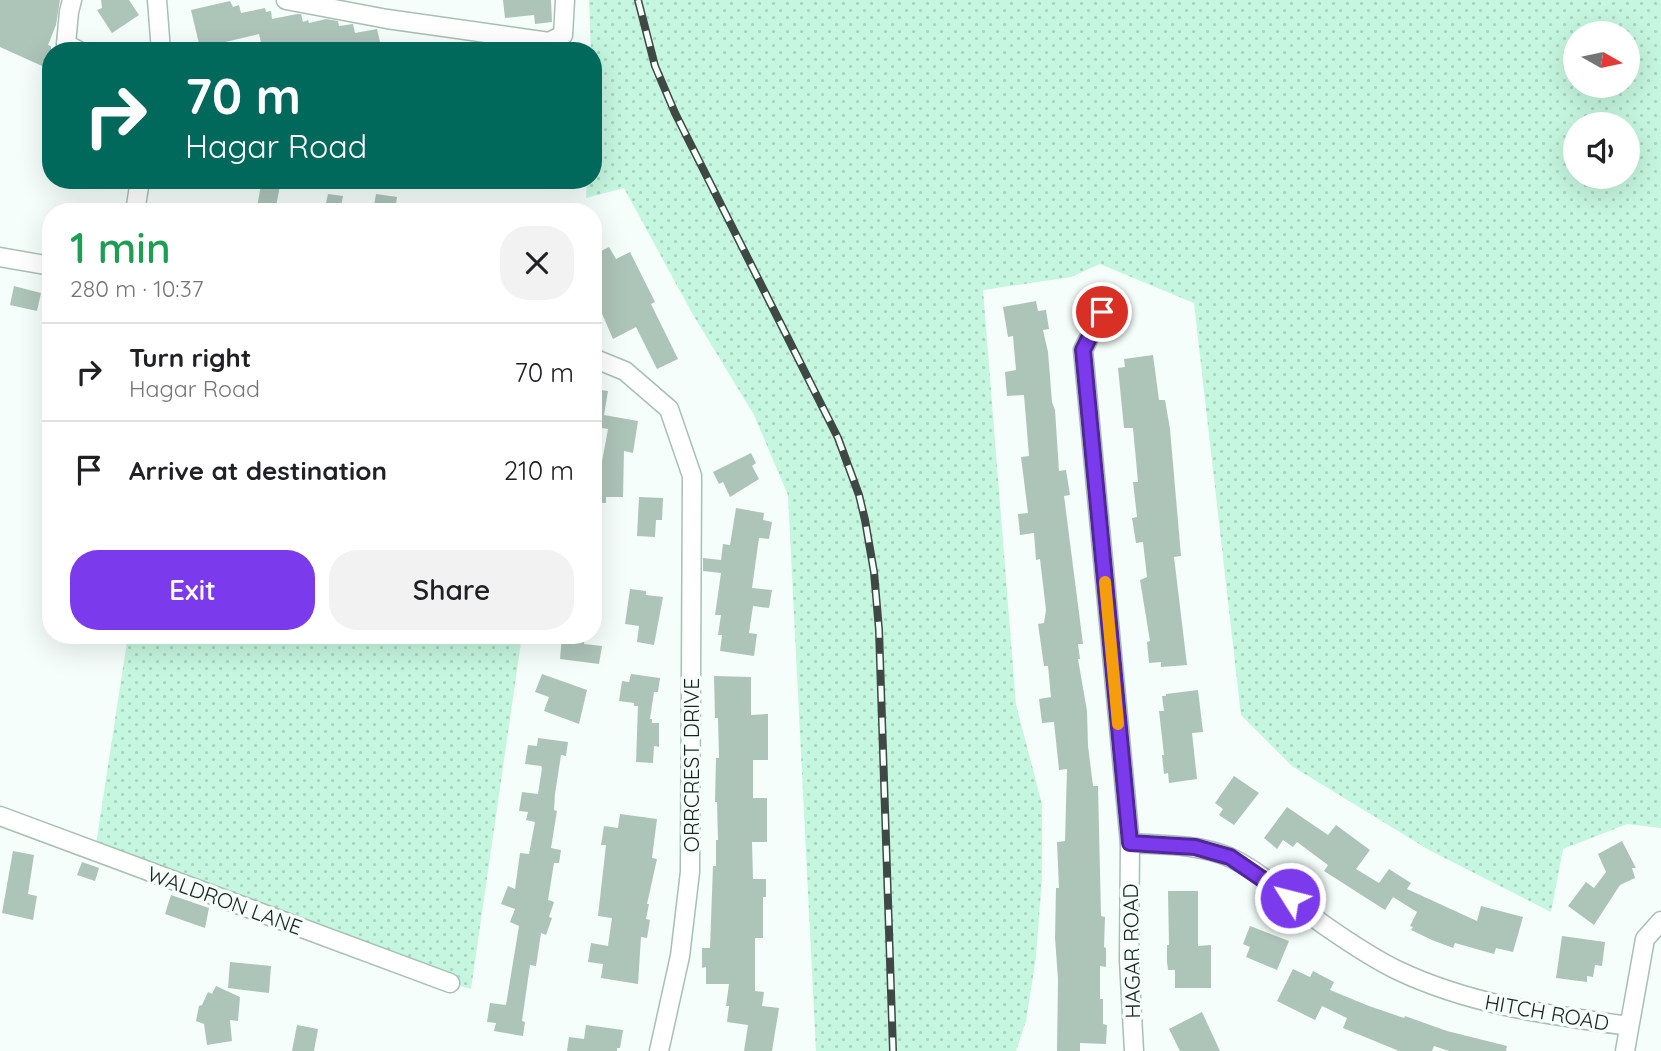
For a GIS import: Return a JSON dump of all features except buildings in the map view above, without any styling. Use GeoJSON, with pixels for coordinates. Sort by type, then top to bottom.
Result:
{"type":"FeatureCollection","features":[{"type":"Feature","properties":{"kind":"street"},"geometry":{"type":"LineString","coordinates":[[66,42],[72,0]]}},
{"type":"Feature","properties":{"kind":"street"},"geometry":{"type":"LineString","coordinates":[[157,0],[160,42]]}},
{"type":"Feature","properties":{"kind":"street"},"geometry":{"type":"LineString","coordinates":[[286,0],[390,19],[549,42],[563,35],[565,0]]}},
{"type":"Feature","properties":{"kind":"street"},"geometry":{"type":"LineString","coordinates":[[0,257],[42,264]]}},
{"type":"Feature","properties":{"kind":"street","name":"HAGAR ROAD"},"geometry":{"type":"LineString","coordinates":[[1102,312],[1083,350],[1130,843],[1129,960],[1134,1051]]}},
{"type":"Feature","properties":{"kind":"street","name":"ORRCREST DRIVE"},"geometry":{"type":"LineString","coordinates":[[602,362],[625,371],[669,409],[692,476],[691,872],[680,956],[659,1051]]}},
{"type":"Feature","properties":{"kind":"street","name":"WALDRON LANE"},"geometry":{"type":"LineString","coordinates":[[0,816],[450,984]]}},
{"type":"Feature","properties":{"kind":"street","name":"HITCH ROAD"},"geometry":{"type":"LineString","coordinates":[[1130,843],[1195,847],[1230,857],[1325,926],[1396,970],[1464,996],[1531,1013],[1629,1026]]}},
{"type":"Feature","properties":{"kind":"street"},"geometry":{"type":"LineString","coordinates":[[1625,1051],[1645,939],[1658,923]]}},
{"type":"Feature","properties":{"kind":"green space"},"geometry":{"type":"Polygon","coordinates":[[[589,0],[1661,0],[1661,828],[1627,824],[1563,849],[1551,912],[1429,850],[1292,766],[1241,715],[1194,303],[1100,264],[1071,277],[983,290],[1016,705],[1042,804],[1042,878],[1036,957],[1026,1021],[1016,1051],[816,1051],[788,495],[754,415],[692,313],[624,188],[586,198],[586,189],[602,189],[602,42],[591,42],[589,0]]]}},
{"type":"Feature","properties":{"kind":"green space"},"geometry":{"type":"Polygon","coordinates":[[[127,644],[521,644],[471,989],[95,851],[127,644]]]}},
{"type":"Feature","properties":{"kind":"railway"},"geometry":{"type":"LineString","coordinates":[[638,0],[655,66],[675,113],[838,438],[859,495],[874,572],[879,630],[893,1051]]}},
{"type":"Feature","properties":{"kind":"slow traffic"},"geometry":{"type":"LineString","coordinates":[[1105,582],[1118,724]]}},
{"type":"Feature","properties":{"kind":"route"},"geometry":{"type":"LineString","coordinates":[[1102,312],[1083,350],[1130,843],[1195,847],[1230,857],[1290,898]]}}]}
